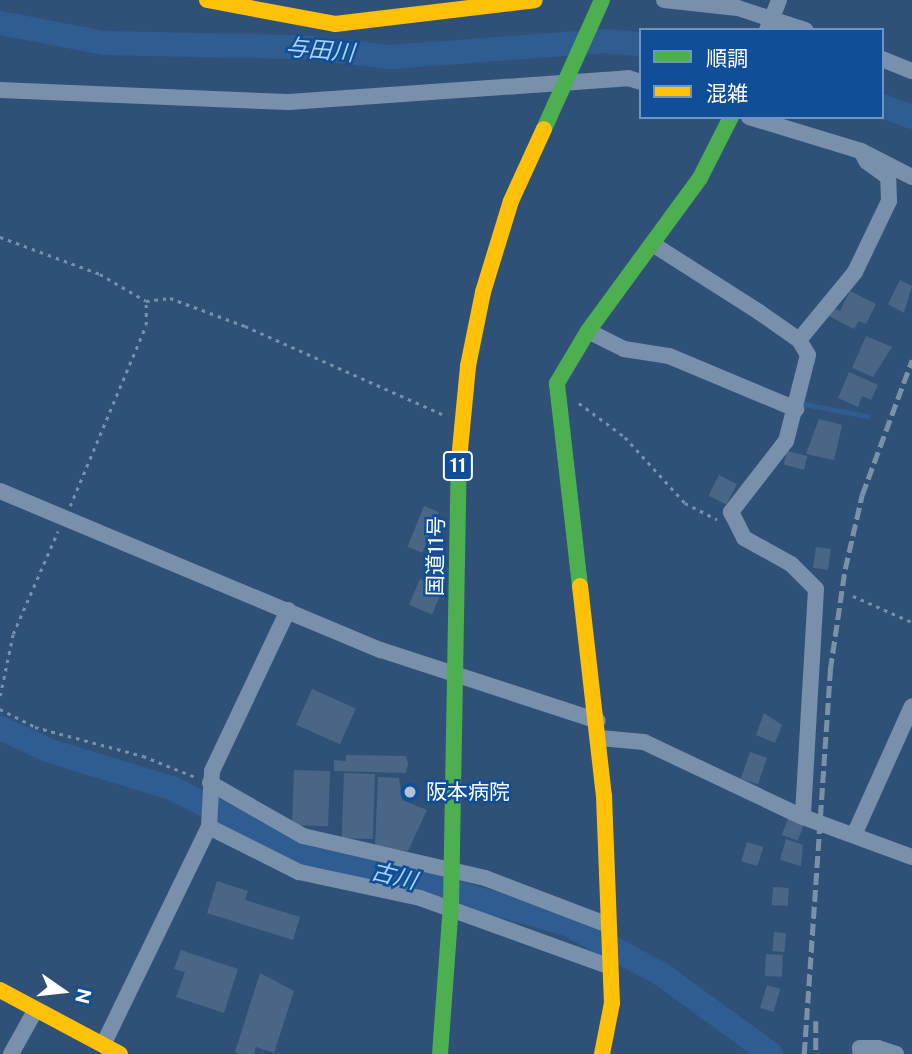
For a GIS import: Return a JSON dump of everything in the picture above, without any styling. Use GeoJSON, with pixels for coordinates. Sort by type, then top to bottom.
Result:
{"type":"FeatureCollection","features":[{"type":"Feature","properties":{"kind":"main road"},"geometry":{"type":"LineString","coordinates":[[207,0],[335,24],[533,0]]}},
{"type":"Feature","properties":{"kind":"main road","name":"国道11号"},"geometry":{"type":"LineString","coordinates":[[440,1054],[451,908],[461,423],[483,292],[498,239],[537,137],[566,80],[598,6]]}},
{"type":"Feature","properties":{"kind":"main road"},"geometry":{"type":"LineString","coordinates":[[602,1054],[612,1003],[599,729],[556,396],[561,374],[588,331],[654,245],[700,178],[730,119]]}},
{"type":"Feature","properties":{"kind":"main road"},"geometry":{"type":"LineString","coordinates":[[0,990],[121,1054]]}},
{"type":"Feature","properties":{"kind":"street"},"geometry":{"type":"LineString","coordinates":[[664,0],[772,18],[800,28]]}},
{"type":"Feature","properties":{"kind":"street"},"geometry":{"type":"LineString","coordinates":[[884,61],[912,71]]}},
{"type":"Feature","properties":{"kind":"street"},"geometry":{"type":"LineString","coordinates":[[0,90],[289,103],[566,80],[639,82]]}},
{"type":"Feature","properties":{"kind":"street"},"geometry":{"type":"LineString","coordinates":[[756,119],[861,151],[912,177]]}},
{"type":"Feature","properties":{"kind":"street"},"geometry":{"type":"LineString","coordinates":[[799,340],[855,272],[889,201],[888,177],[867,162],[861,151]]}},
{"type":"Feature","properties":{"kind":"street"},"geometry":{"type":"LineString","coordinates":[[654,245],[799,340],[808,355],[786,441],[731,512],[734,527],[790,564],[816,589],[803,817]]}},
{"type":"Feature","properties":{"kind":"street"},"geometry":{"type":"LineString","coordinates":[[588,331],[624,349],[669,356],[796,409]]}},
{"type":"Feature","properties":{"kind":"street"},"geometry":{"type":"LineString","coordinates":[[0,491],[288,610],[454,675],[599,729],[644,742],[803,817],[912,857]]}},
{"type":"Feature","properties":{"kind":"street"},"geometry":{"type":"LineString","coordinates":[[103,1045],[209,824],[210,788],[225,739],[288,610]]}},
{"type":"Feature","properties":{"kind":"street"},"geometry":{"type":"LineString","coordinates":[[854,835],[912,706]]}},
{"type":"Feature","properties":{"kind":"street"},"geometry":{"type":"LineString","coordinates":[[210,788],[303,836],[452,872],[608,928]]}},
{"type":"Feature","properties":{"kind":"street"},"geometry":{"type":"LineString","coordinates":[[209,824],[289,868],[451,908],[608,962]]}},
{"type":"Feature","properties":{"kind":"street"},"geometry":{"type":"LineString","coordinates":[[11,1054],[36,1009]]}},
{"type":"Feature","properties":{"kind":"street"},"geometry":{"type":"LineString","coordinates":[[861,1054],[860,1048],[878,1048],[896,1054]]}},
{"type":"Feature","properties":{"kind":"path"},"geometry":{"type":"LineString","coordinates":[[0,237],[100,274],[146,301],[170,298],[245,326],[461,423]]}},
{"type":"Feature","properties":{"kind":"path"},"geometry":{"type":"LineString","coordinates":[[0,696],[13,634],[64,518],[88,474],[146,325],[146,301]]}},
{"type":"Feature","properties":{"kind":"path"},"geometry":{"type":"LineString","coordinates":[[556,396],[587,408],[625,437],[685,503],[734,527]]}},
{"type":"Feature","properties":{"kind":"path"},"geometry":{"type":"LineString","coordinates":[[853,596],[912,622]]}},
{"type":"Feature","properties":{"kind":"path"},"geometry":{"type":"LineString","coordinates":[[0,709],[35,727],[143,756],[210,788]]}},
{"type":"Feature","properties":{"kind":"building"},"geometry":{"type":"Polygon","coordinates":[[[900,280],[912,286],[904,313],[888,304],[900,280]]]}},
{"type":"Feature","properties":{"kind":"building"},"geometry":{"type":"Polygon","coordinates":[[[850,291],[876,304],[866,324],[859,321],[854,329],[829,316],[833,308],[840,311],[850,291]]]}},
{"type":"Feature","properties":{"kind":"building"},"geometry":{"type":"Polygon","coordinates":[[[866,336],[892,347],[873,377],[852,368],[866,336]]]}},
{"type":"Feature","properties":{"kind":"building"},"geometry":{"type":"Polygon","coordinates":[[[849,372],[878,385],[871,400],[862,396],[858,407],[838,398],[849,372]]]}},
{"type":"Feature","properties":{"kind":"building"},"geometry":{"type":"Polygon","coordinates":[[[819,419],[842,425],[834,460],[806,454],[819,419]]]}},
{"type":"Feature","properties":{"kind":"building"},"geometry":{"type":"Polygon","coordinates":[[[787,451],[807,456],[804,470],[784,465],[787,451]]]}},
{"type":"Feature","properties":{"kind":"building"},"geometry":{"type":"Polygon","coordinates":[[[719,475],[737,484],[726,505],[709,495],[719,475]]]}},
{"type":"Feature","properties":{"kind":"building"},"geometry":{"type":"Polygon","coordinates":[[[424,506],[439,512],[422,553],[408,547],[424,506]]]}},
{"type":"Feature","properties":{"kind":"building"},"geometry":{"type":"Polygon","coordinates":[[[816,547],[831,549],[828,570],[813,568],[816,547]]]}},
{"type":"Feature","properties":{"kind":"building"},"geometry":{"type":"Polygon","coordinates":[[[420,579],[443,589],[432,615],[409,605],[420,579]]]}},
{"type":"Feature","properties":{"kind":"building"},"geometry":{"type":"Polygon","coordinates":[[[312,689],[356,709],[340,744],[296,725],[312,689]]]}},
{"type":"Feature","properties":{"kind":"building"},"geometry":{"type":"Polygon","coordinates":[[[764,713],[782,725],[775,743],[756,735],[764,713]]]}},
{"type":"Feature","properties":{"kind":"building"},"geometry":{"type":"Polygon","coordinates":[[[750,752],[767,758],[758,784],[741,778],[750,752]]]}},
{"type":"Feature","properties":{"kind":"building"},"geometry":{"type":"Polygon","coordinates":[[[346,755],[406,756],[406,773],[334,771],[334,760],[346,761],[346,755]]]}},
{"type":"Feature","properties":{"kind":"building"},"geometry":{"type":"Polygon","coordinates":[[[294,770],[330,771],[328,826],[292,825],[294,770]]]}},
{"type":"Feature","properties":{"kind":"building"},"geometry":{"type":"Polygon","coordinates":[[[344,773],[375,774],[373,839],[342,838],[344,773]]]}},
{"type":"Feature","properties":{"kind":"building"},"geometry":{"type":"Polygon","coordinates":[[[378,777],[399,778],[402,800],[427,810],[408,851],[375,847],[378,777]]]}},
{"type":"Feature","properties":{"kind":"building"},"geometry":{"type":"Polygon","coordinates":[[[789,816],[805,822],[798,841],[782,835],[789,816]]]}},
{"type":"Feature","properties":{"kind":"building"},"geometry":{"type":"Polygon","coordinates":[[[786,839],[803,845],[801,866],[780,860],[786,839]]]}},
{"type":"Feature","properties":{"kind":"building"},"geometry":{"type":"Polygon","coordinates":[[[747,842],[763,847],[757,866],[741,861],[747,842]]]}},
{"type":"Feature","properties":{"kind":"building"},"geometry":{"type":"Polygon","coordinates":[[[217,881],[248,891],[245,900],[300,917],[293,940],[207,913],[217,881]]]}},
{"type":"Feature","properties":{"kind":"building"},"geometry":{"type":"Polygon","coordinates":[[[773,887],[789,888],[788,906],[772,905],[773,887]]]}},
{"type":"Feature","properties":{"kind":"building"},"geometry":{"type":"Polygon","coordinates":[[[774,932],[786,933],[784,952],[772,951],[774,932]]]}},
{"type":"Feature","properties":{"kind":"building"},"geometry":{"type":"Polygon","coordinates":[[[181,950],[238,969],[224,1013],[176,997],[185,972],[174,969],[181,950]]]}},
{"type":"Feature","properties":{"kind":"building"},"geometry":{"type":"Polygon","coordinates":[[[766,954],[783,955],[782,977],[765,976],[766,954]]]}},
{"type":"Feature","properties":{"kind":"building"},"geometry":{"type":"Polygon","coordinates":[[[260,973],[294,991],[274,1053],[256,1047],[254,1054],[240,1054],[235,1052],[260,973]]]}},
{"type":"Feature","properties":{"kind":"building"},"geometry":{"type":"Polygon","coordinates":[[[767,985],[780,989],[773,1012],[760,1008],[767,985]]]}},
{"type":"Feature","properties":{"kind":"waterway","name":"与田川"},"geometry":{"type":"LineString","coordinates":[[0,23],[104,43],[303,47],[391,57],[604,41],[639,44]]}},
{"type":"Feature","properties":{"kind":"waterway","name":"与田川"},"geometry":{"type":"LineString","coordinates":[[884,107],[912,117]]}},
{"type":"Feature","properties":{"kind":"waterway"},"geometry":{"type":"LineString","coordinates":[[804,404],[867,416]]}},
{"type":"Feature","properties":{"kind":"waterway","name":"古川"},"geometry":{"type":"LineString","coordinates":[[0,728],[50,751],[172,788],[311,859],[388,873],[567,924],[661,974],[771,1054]]}},
{"type":"Feature","properties":{"kind":"railway"},"geometry":{"type":"LineString","coordinates":[[804,1054],[830,670],[845,569],[862,495],[912,360]]}},
{"type":"Feature","properties":{"kind":"railway"},"geometry":{"type":"LineString","coordinates":[[816,1021],[816,1054]]}},
{"type":"Feature","properties":{"kind":"traffic: fast"},"geometry":{"type":"LineString","coordinates":[[544,129],[602,0]]}},
{"type":"Feature","properties":{"kind":"traffic: fast"},"geometry":{"type":"LineString","coordinates":[[580,586],[557,383],[588,331],[700,178],[730,119]]}},
{"type":"Feature","properties":{"kind":"traffic: fast"},"geometry":{"type":"LineString","coordinates":[[440,1054],[451,905],[459,460]]}},
{"type":"Feature","properties":{"kind":"traffic: slow"},"geometry":{"type":"LineString","coordinates":[[207,0],[335,24],[535,0]]}},
{"type":"Feature","properties":{"kind":"traffic: slow"},"geometry":{"type":"LineString","coordinates":[[459,460],[468,366],[483,292],[511,201],[544,129]]}},
{"type":"Feature","properties":{"kind":"traffic: slow"},"geometry":{"type":"LineString","coordinates":[[580,586],[604,796],[612,1003],[602,1054]]}},
{"type":"Feature","properties":{"kind":"traffic: slow"},"geometry":{"type":"LineString","coordinates":[[0,990],[120,1054]]}},
{"type":"Feature","properties":{"kind":"place","name":"阪本病院"},"geometry":{"type":"Point","coordinates":[410,792]}}]}
